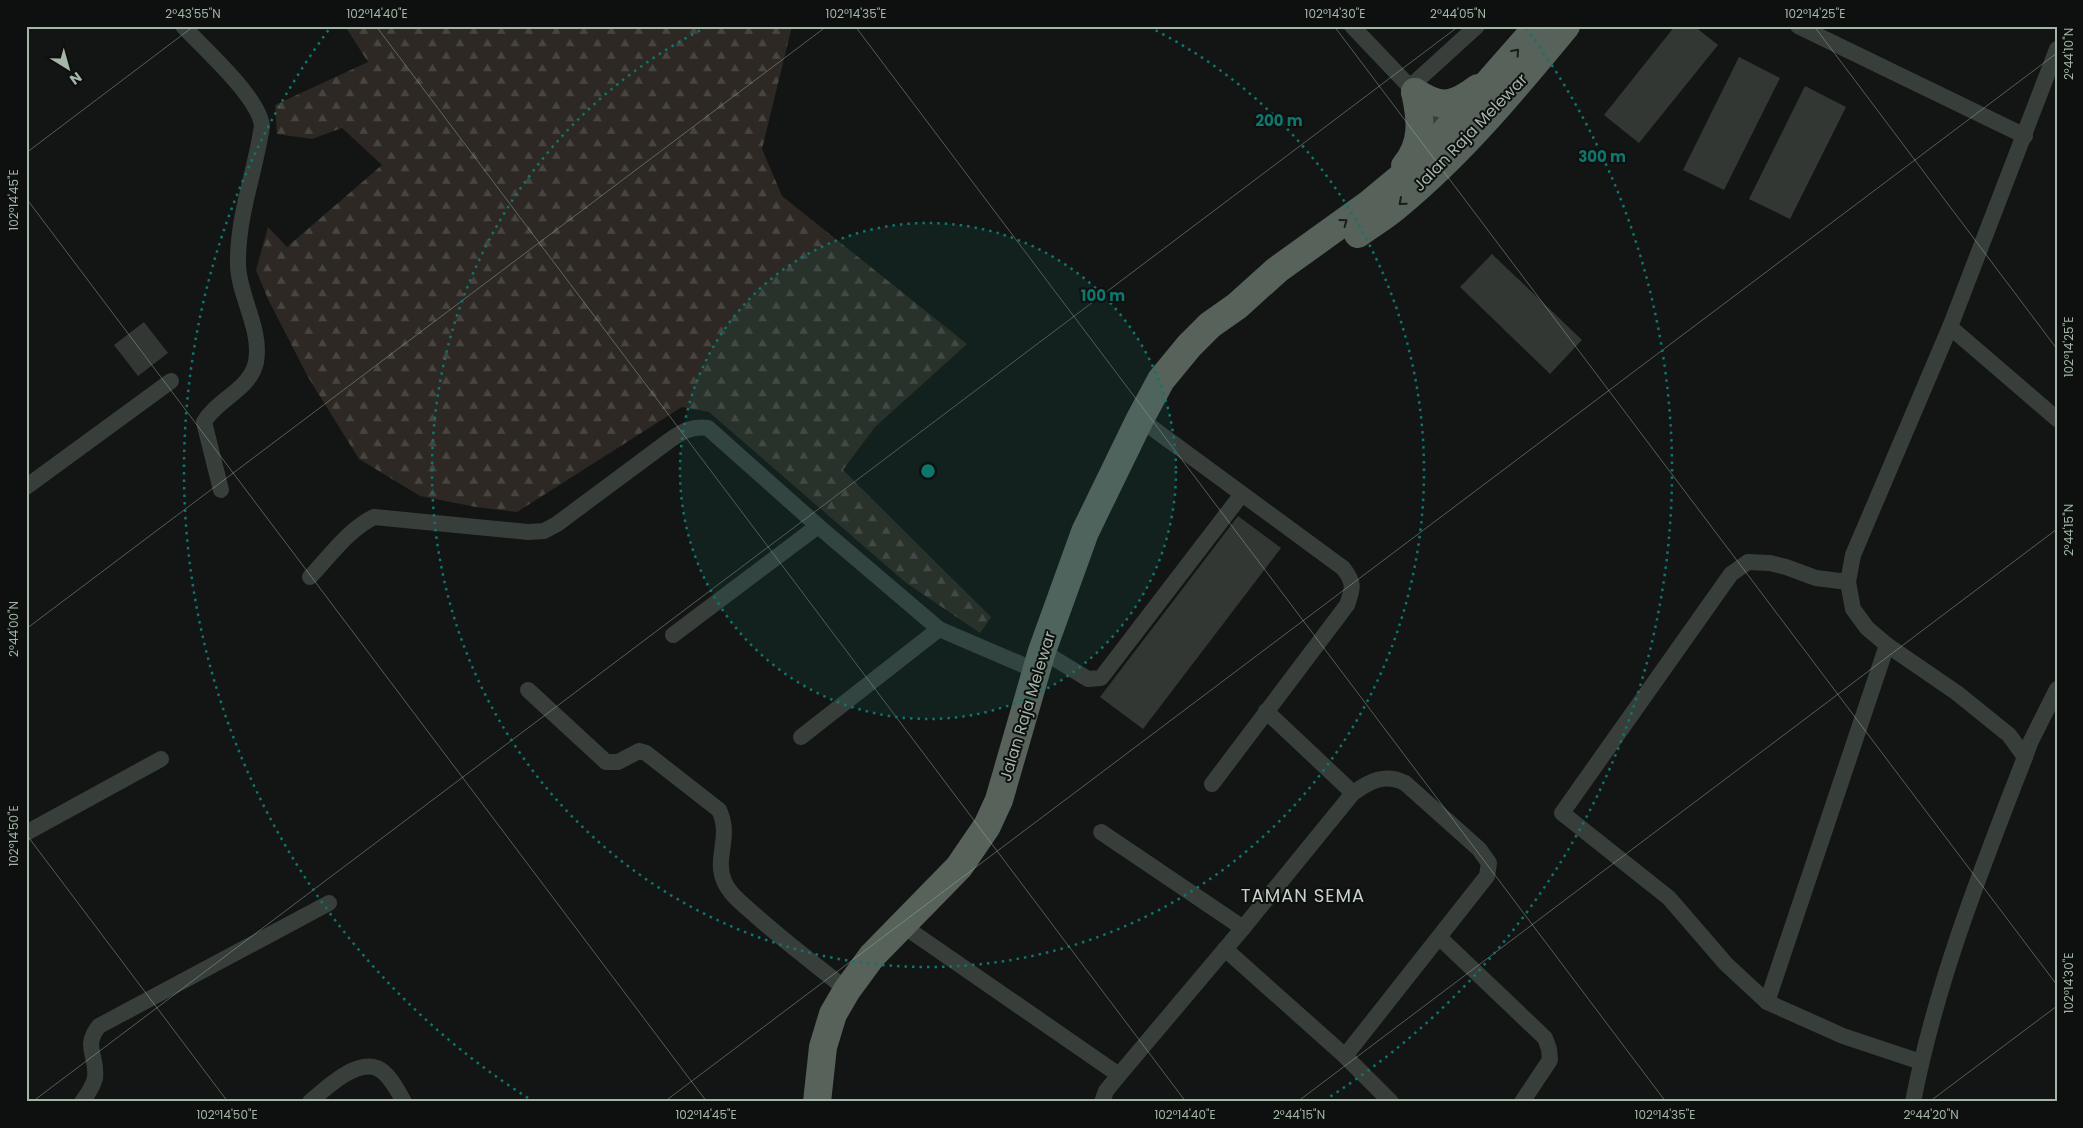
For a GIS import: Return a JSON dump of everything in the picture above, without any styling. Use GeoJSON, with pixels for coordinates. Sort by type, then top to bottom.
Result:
{"type":"FeatureCollection","features":[{"type":"Feature","properties":{"kind":"highway","name":"Jalan Raja Melewar"},"geometry":{"type":"LineString","coordinates":[[1236,306],[1266,294],[1293,279],[1397,206],[1440,168],[1505,81],[1538,26]]}},
{"type":"Feature","properties":{"kind":"highway","name":"Jalan Raja Melewar"},"geometry":{"type":"LineString","coordinates":[[818,1102],[823,1047],[834,1014],[847,990],[872,956],[959,867],[988,826],[1002,793],[1039,661],[1085,532],[1161,380],[1174,363],[1210,325],[1236,306],[1277,270],[1370,203],[1417,164],[1449,128],[1566,26]]}},
{"type":"Feature","properties":{"kind":"highway"},"geometry":{"type":"LineString","coordinates":[[1412,89],[1431,102],[1443,105],[1505,81]]}},
{"type":"Feature","properties":{"kind":"highway"},"geometry":{"type":"LineString","coordinates":[[1370,203],[1407,164],[1417,146],[1421,126],[1412,89]]}},
{"type":"Feature","properties":{"kind":"street"},"geometry":{"type":"LineString","coordinates":[[183,26],[250,98],[261,118],[262,126],[243,211],[238,252],[240,282],[251,316],[256,348],[256,362],[245,382],[204,422],[220,490]]}},
{"type":"Feature","properties":{"kind":"street"},"geometry":{"type":"LineString","coordinates":[[1352,26],[1449,128]]}},
{"type":"Feature","properties":{"kind":"street"},"geometry":{"type":"LineString","coordinates":[[1412,89],[1477,26]]}},
{"type":"Feature","properties":{"kind":"street"},"geometry":{"type":"LineString","coordinates":[[1798,26],[2025,136]]}},
{"type":"Feature","properties":{"kind":"street"},"geometry":{"type":"LineString","coordinates":[[2025,757],[2009,735],[1957,693],[1887,645],[1867,628],[1853,609],[1848,582],[1853,555],[1950,327],[2025,136],[2057,48]]}},
{"type":"Feature","properties":{"kind":"street"},"geometry":{"type":"LineString","coordinates":[[1950,327],[2057,418]]}},
{"type":"Feature","properties":{"kind":"street"},"geometry":{"type":"LineString","coordinates":[[26,487],[171,381]]}},
{"type":"Feature","properties":{"kind":"street"},"geometry":{"type":"LineString","coordinates":[[1140,419],[1343,568],[1351,578],[1352,590],[1347,605],[1212,784]]}},
{"type":"Feature","properties":{"kind":"street"},"geometry":{"type":"LineString","coordinates":[[310,577],[354,530],[374,517],[528,532],[544,531],[557,524],[688,428],[708,428],[818,526],[939,629],[957,638],[1039,661],[1088,680],[1101,678],[1242,494]]}},
{"type":"Feature","properties":{"kind":"street"},"geometry":{"type":"LineString","coordinates":[[673,635],[818,526]]}},
{"type":"Feature","properties":{"kind":"street"},"geometry":{"type":"LineString","coordinates":[[1848,582],[1816,578],[1770,563],[1748,562],[1731,574],[1562,813],[1670,898],[1726,964],[1767,1002],[1843,1036],[1921,1062]]}},
{"type":"Feature","properties":{"kind":"street"},"geometry":{"type":"LineString","coordinates":[[801,737],[939,629]]}},
{"type":"Feature","properties":{"kind":"street"},"geometry":{"type":"LineString","coordinates":[[1767,1002],[1887,645]]}},
{"type":"Feature","properties":{"kind":"street"},"geometry":{"type":"LineString","coordinates":[[1913,1102],[1921,1062],[1968,902],[2030,743],[2057,689]]}},
{"type":"Feature","properties":{"kind":"street"},"geometry":{"type":"LineString","coordinates":[[528,690],[606,762],[618,762],[639,751],[646,753],[719,810],[725,821],[721,867],[729,890],[769,927],[847,990]]}},
{"type":"Feature","properties":{"kind":"street"},"geometry":{"type":"LineString","coordinates":[[1266,711],[1353,793]]}},
{"type":"Feature","properties":{"kind":"street"},"geometry":{"type":"LineString","coordinates":[[26,833],[161,759]]}},
{"type":"Feature","properties":{"kind":"street"},"geometry":{"type":"LineString","coordinates":[[1102,1102],[1106,1091],[1353,793],[1370,781],[1395,778],[1405,783],[1479,849],[1489,863],[1487,876],[1345,1056]]}},
{"type":"Feature","properties":{"kind":"street"},"geometry":{"type":"LineString","coordinates":[[1102,832],[1243,928]]}},
{"type":"Feature","properties":{"kind":"street"},"geometry":{"type":"LineString","coordinates":[[82,1102],[89,1093],[95,1078],[90,1044],[92,1035],[99,1026],[329,903]]}},
{"type":"Feature","properties":{"kind":"street"},"geometry":{"type":"LineString","coordinates":[[902,924],[1119,1075]]}},
{"type":"Feature","properties":{"kind":"street"},"geometry":{"type":"LineString","coordinates":[[1439,937],[1545,1038],[1550,1060],[1522,1102]]}},
{"type":"Feature","properties":{"kind":"street"},"geometry":{"type":"LineString","coordinates":[[1225,949],[1345,1056],[1391,1102]]}},
{"type":"Feature","properties":{"kind":"street"},"geometry":{"type":"LineString","coordinates":[[310,1102],[332,1083],[362,1066],[378,1069],[390,1079],[404,1102]]}},
{"type":"Feature","properties":{"kind":"green space"},"geometry":{"type":"Polygon","coordinates":[[[345,26],[792,26],[762,149],[782,196],[967,344],[875,427],[843,470],[991,617],[980,633],[905,582],[709,412],[682,407],[517,512],[476,507],[420,496],[359,459],[308,377],[268,299],[256,270],[268,227],[287,247],[382,165],[342,128],[312,139],[277,134],[275,105],[368,62],[345,26]]]}},
{"type":"Feature","properties":{"kind":"building"},"geometry":{"type":"Polygon","coordinates":[[[1675,26],[1694,26],[1718,45],[1639,143],[1604,115],[1675,26]]]}},
{"type":"Feature","properties":{"kind":"building"},"geometry":{"type":"Polygon","coordinates":[[[1739,57],[1780,78],[1724,190],[1683,170],[1739,57]]]}},
{"type":"Feature","properties":{"kind":"building"},"geometry":{"type":"Polygon","coordinates":[[[1805,86],[1846,107],[1790,219],[1749,199],[1805,86]]]}},
{"type":"Feature","properties":{"kind":"building"},"geometry":{"type":"Polygon","coordinates":[[[1492,254],[1582,340],[1550,374],[1460,287],[1492,254]]]}},
{"type":"Feature","properties":{"kind":"building"},"geometry":{"type":"Polygon","coordinates":[[[144,322],[168,353],[138,376],[114,345],[144,322]]]}},
{"type":"Feature","properties":{"kind":"building"},"geometry":{"type":"Polygon","coordinates":[[[1238,516],[1281,548],[1143,729],[1100,697],[1238,516]]]}},
{"type":"Feature","properties":{"kind":"district","name":"TAMAN SEMA"},"geometry":{"type":"Point","coordinates":[1303,896]}}]}
